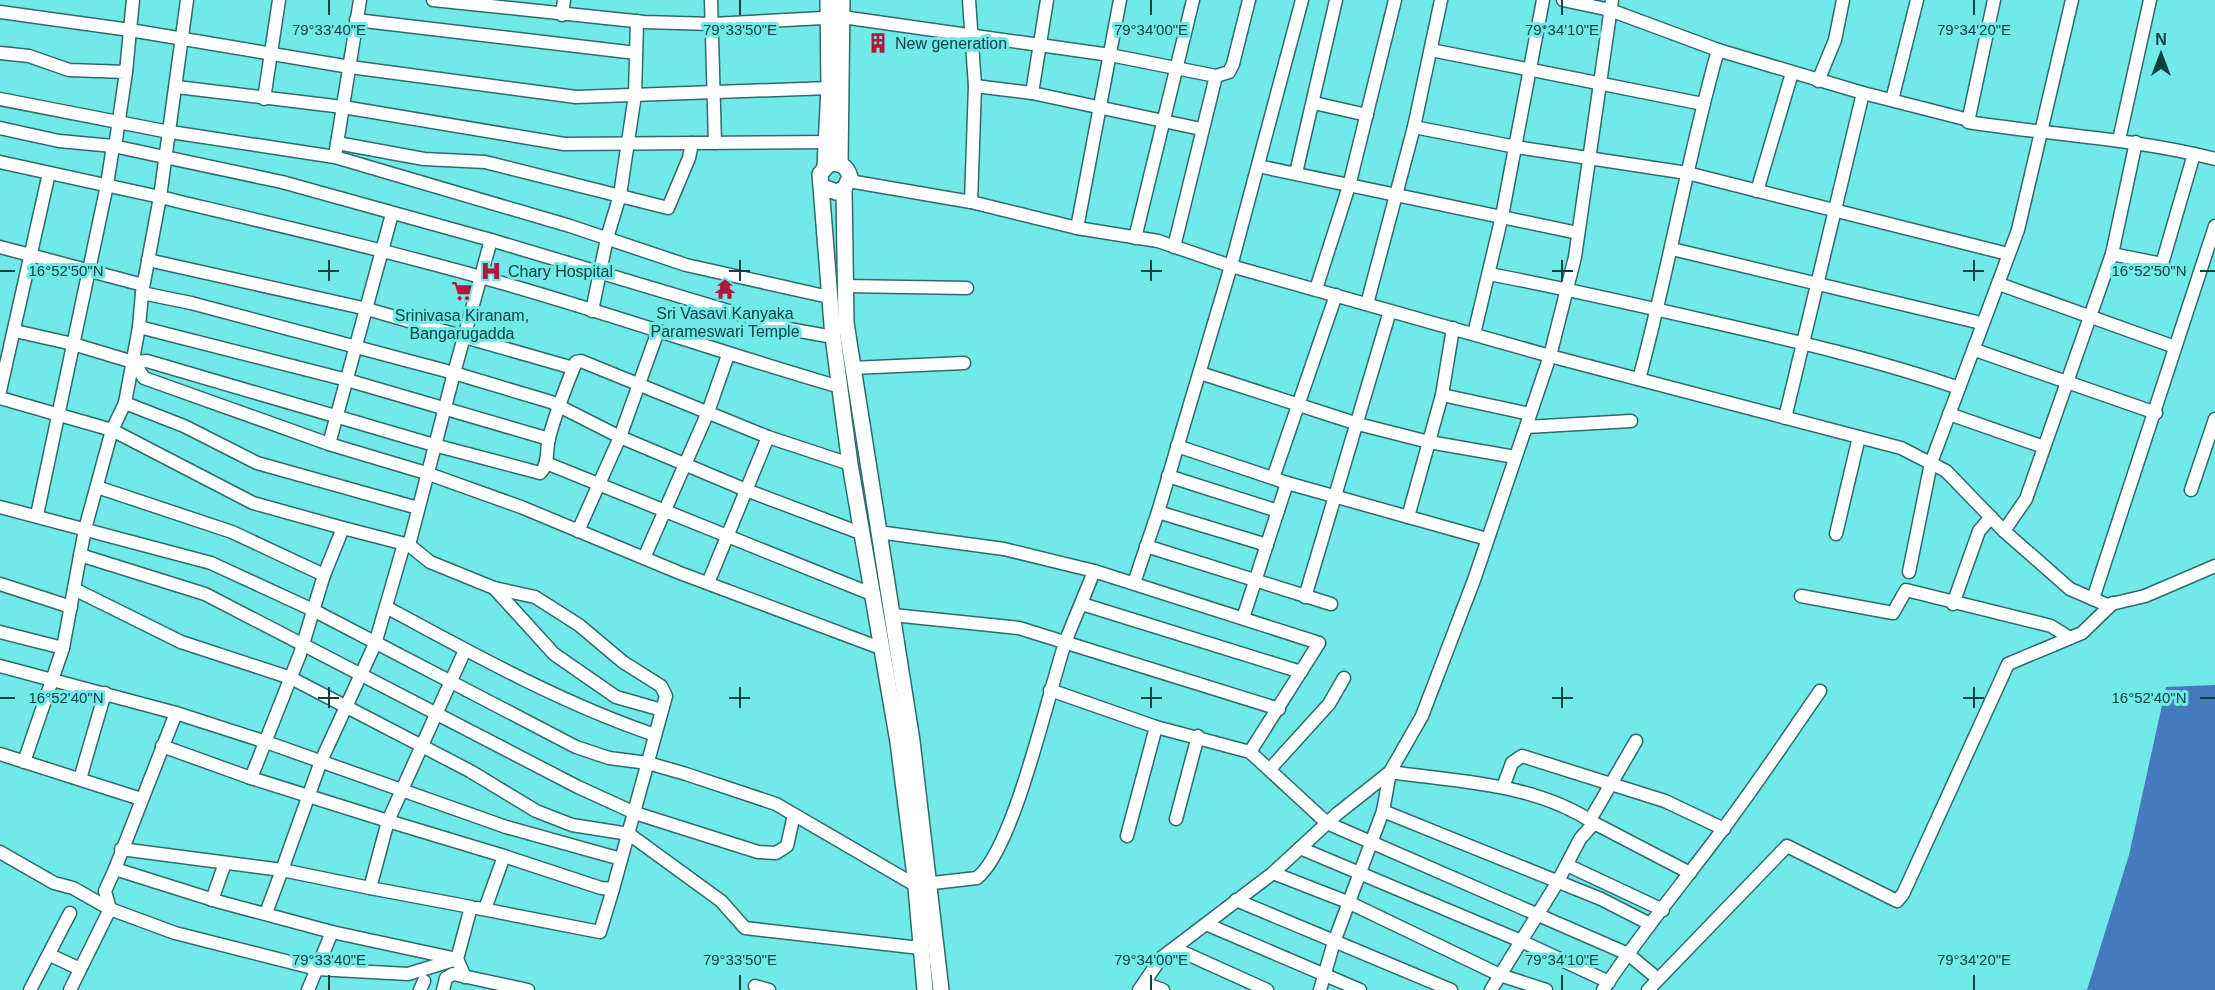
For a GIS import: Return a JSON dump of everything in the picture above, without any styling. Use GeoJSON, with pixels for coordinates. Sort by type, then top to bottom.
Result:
{"type":"FeatureCollection","features":[{"type":"Feature","properties":{"kind":"main road"},"geometry":{"type":"LineString","coordinates":[[828,0],[835,17],[843,88],[833,142]]}},
{"type":"Feature","properties":{"kind":"main road"},"geometry":{"type":"LineString","coordinates":[[842,0],[835,17],[829,88],[833,165],[820,179],[823,187],[829,297],[850,464],[893,615],[923,884],[920,948],[925,990]]}},
{"type":"Feature","properties":{"kind":"main road"},"geometry":{"type":"LineString","coordinates":[[833,165],[849,172],[844,286],[871,533],[874,595],[941,990]]}},
{"type":"Feature","properties":{"kind":"main road"},"geometry":{"type":"LineString","coordinates":[[823,187],[831,192],[847,185]]}},
{"type":"Feature","properties":{"kind":"street"},"geometry":{"type":"LineString","coordinates":[[37,515],[107,185],[126,72],[133,0]]}},
{"type":"Feature","properties":{"kind":"street"},"geometry":{"type":"LineString","coordinates":[[24,762],[63,648],[85,529],[112,430],[125,403],[140,327],[142,289],[160,197],[177,87],[187,0]]}},
{"type":"Feature","properties":{"kind":"street"},"geometry":{"type":"LineString","coordinates":[[264,99],[279,0]]}},
{"type":"Feature","properties":{"kind":"street"},"geometry":{"type":"LineString","coordinates":[[335,157],[360,0]]}},
{"type":"Feature","properties":{"kind":"street"},"geometry":{"type":"LineString","coordinates":[[433,0],[500,3],[562,15],[637,21],[713,24],[835,17],[1110,55],[1216,76],[1229,72],[1233,64],[1249,0]]}},
{"type":"Feature","properties":{"kind":"street"},"geometry":{"type":"LineString","coordinates":[[562,15],[564,0]]}},
{"type":"Feature","properties":{"kind":"street"},"geometry":{"type":"LineString","coordinates":[[711,0],[715,143]]}},
{"type":"Feature","properties":{"kind":"street"},"geometry":{"type":"LineString","coordinates":[[969,0],[975,86],[971,202]]}},
{"type":"Feature","properties":{"kind":"street"},"geometry":{"type":"LineString","coordinates":[[1032,93],[1047,0]]}},
{"type":"Feature","properties":{"kind":"street"},"geometry":{"type":"LineString","coordinates":[[1077,228],[1120,0]]}},
{"type":"Feature","properties":{"kind":"street"},"geometry":{"type":"LineString","coordinates":[[1135,237],[1166,120],[1193,0]]}},
{"type":"Feature","properties":{"kind":"street"},"geometry":{"type":"LineString","coordinates":[[1134,583],[1158,512],[1231,266],[1302,0]]}},
{"type":"Feature","properties":{"kind":"street"},"geometry":{"type":"LineString","coordinates":[[1296,173],[1336,0]]}},
{"type":"Feature","properties":{"kind":"street"},"geometry":{"type":"LineString","coordinates":[[1316,290],[1349,186],[1395,0]]}},
{"type":"Feature","properties":{"kind":"street"},"geometry":{"type":"LineString","coordinates":[[1367,304],[1397,196],[1441,0]]}},
{"type":"Feature","properties":{"kind":"street"},"geometry":{"type":"LineString","coordinates":[[1474,334],[1502,216],[1543,0]]}},
{"type":"Feature","properties":{"kind":"street"},"geometry":{"type":"LineString","coordinates":[[1563,0],[1611,5],[1718,50],[1747,57],[1818,81],[1965,119]]}},
{"type":"Feature","properties":{"kind":"street"},"geometry":{"type":"LineString","coordinates":[[1818,81],[1835,40],[1844,0]]}},
{"type":"Feature","properties":{"kind":"street"},"geometry":{"type":"LineString","coordinates":[[1892,100],[1917,0]]}},
{"type":"Feature","properties":{"kind":"street"},"geometry":{"type":"LineString","coordinates":[[1995,0],[1968,122],[2042,134],[2136,142],[2215,159]]}},
{"type":"Feature","properties":{"kind":"street"},"geometry":{"type":"LineString","coordinates":[[1909,572],[1931,463],[1975,350],[1981,323],[1999,284],[2018,230],[2072,0]]}},
{"type":"Feature","properties":{"kind":"street"},"geometry":{"type":"LineString","coordinates":[[2119,141],[2150,0]]}},
{"type":"Feature","properties":{"kind":"street"},"geometry":{"type":"LineString","coordinates":[[1320,990],[1334,942],[1383,811],[1390,772],[1422,716],[1487,539],[1550,356],[1578,233],[1591,156],[1611,5]]}},
{"type":"Feature","properties":{"kind":"street"},"geometry":{"type":"LineString","coordinates":[[0,12],[130,30],[350,67],[576,97],[829,88]]}},
{"type":"Feature","properties":{"kind":"street"},"geometry":{"type":"LineString","coordinates":[[356,20],[636,53]]}},
{"type":"Feature","properties":{"kind":"street"},"geometry":{"type":"LineString","coordinates":[[592,310],[607,238],[620,195],[628,145],[635,95],[637,21]]}},
{"type":"Feature","properties":{"kind":"street"},"geometry":{"type":"LineString","coordinates":[[1431,50],[1702,104]]}},
{"type":"Feature","properties":{"kind":"street"},"geometry":{"type":"LineString","coordinates":[[1639,379],[1672,249],[1702,104],[1718,50]]}},
{"type":"Feature","properties":{"kind":"street"},"geometry":{"type":"LineString","coordinates":[[0,53],[29,56],[69,70],[126,72]]}},
{"type":"Feature","properties":{"kind":"street"},"geometry":{"type":"LineString","coordinates":[[1757,191],[1792,73]]}},
{"type":"Feature","properties":{"kind":"street"},"geometry":{"type":"LineString","coordinates":[[1174,247],[1201,129],[1216,76]]}},
{"type":"Feature","properties":{"kind":"street"},"geometry":{"type":"LineString","coordinates":[[975,86],[1032,93],[1201,129]]}},
{"type":"Feature","properties":{"kind":"street"},"geometry":{"type":"LineString","coordinates":[[177,87],[343,107],[564,144],[833,142]]}},
{"type":"Feature","properties":{"kind":"street"},"geometry":{"type":"LineString","coordinates":[[1785,418],[1863,93]]}},
{"type":"Feature","properties":{"kind":"street"},"geometry":{"type":"LineString","coordinates":[[0,99],[169,131],[335,157],[607,238],[686,266],[829,297]]}},
{"type":"Feature","properties":{"kind":"street"},"geometry":{"type":"LineString","coordinates":[[1314,103],[1367,116]]}},
{"type":"Feature","properties":{"kind":"street"},"geometry":{"type":"LineString","coordinates":[[1414,126],[1516,147],[1591,156],[1687,173],[2008,254]]}},
{"type":"Feature","properties":{"kind":"street"},"geometry":{"type":"LineString","coordinates":[[0,128],[60,141],[114,146],[282,182],[491,240],[789,328],[833,337]]}},
{"type":"Feature","properties":{"kind":"street"},"geometry":{"type":"LineString","coordinates":[[2004,531],[2026,499],[2112,254],[2136,142]]}},
{"type":"Feature","properties":{"kind":"street"},"geometry":{"type":"LineString","coordinates":[[337,143],[424,159],[485,162],[669,208],[689,158],[692,143]]}},
{"type":"Feature","properties":{"kind":"street"},"geometry":{"type":"LineString","coordinates":[[2112,254],[2162,264],[2194,154]]}},
{"type":"Feature","properties":{"kind":"street"},"geometry":{"type":"LineString","coordinates":[[0,162],[160,197],[382,251],[592,310],[728,355],[840,387]]}},
{"type":"Feature","properties":{"kind":"street"},"geometry":{"type":"LineString","coordinates":[[1258,166],[1578,233]]}},
{"type":"Feature","properties":{"kind":"street"},"geometry":{"type":"LineString","coordinates":[[0,391],[49,173]]}},
{"type":"Feature","properties":{"kind":"street"},"geometry":{"type":"LineString","coordinates":[[847,185],[971,202],[1077,228],[1135,237],[1550,356],[1901,448],[1946,471],[2004,531],[2070,589],[2107,605],[2145,596],[2215,566]]}},
{"type":"Feature","properties":{"kind":"street"},"geometry":{"type":"LineString","coordinates":[[329,444],[392,214]]}},
{"type":"Feature","properties":{"kind":"street"},"geometry":{"type":"LineString","coordinates":[[2093,599],[2156,413],[2215,226]]}},
{"type":"Feature","properties":{"kind":"street"},"geometry":{"type":"LineString","coordinates":[[266,913],[321,761],[375,644],[418,508],[443,409],[491,240]]}},
{"type":"Feature","properties":{"kind":"street"},"geometry":{"type":"LineString","coordinates":[[0,247],[89,271],[190,303],[454,373],[559,407],[620,437],[746,490],[871,533],[1004,549],[1094,571],[1319,643],[1250,752]]}},
{"type":"Feature","properties":{"kind":"street"},"geometry":{"type":"LineString","coordinates":[[1672,249],[1981,323]]}},
{"type":"Feature","properties":{"kind":"street"},"geometry":{"type":"LineString","coordinates":[[148,260],[367,309],[573,368]]}},
{"type":"Feature","properties":{"kind":"street"},"geometry":{"type":"LineString","coordinates":[[1489,274],[1566,288],[1803,343],[1915,373],[1959,388]]}},
{"type":"Feature","properties":{"kind":"street"},"geometry":{"type":"LineString","coordinates":[[1999,284],[2175,347]]}},
{"type":"Feature","properties":{"kind":"street"},"geometry":{"type":"LineString","coordinates":[[844,286],[967,288]]}},
{"type":"Feature","properties":{"kind":"street"},"geometry":{"type":"LineString","coordinates":[[1273,478],[1336,295]]}},
{"type":"Feature","properties":{"kind":"street"},"geometry":{"type":"LineString","coordinates":[[1305,597],[1390,311]]}},
{"type":"Feature","properties":{"kind":"street"},"geometry":{"type":"LineString","coordinates":[[140,327],[347,380],[549,439]]}},
{"type":"Feature","properties":{"kind":"street"},"geometry":{"type":"LineString","coordinates":[[1408,517],[1442,395],[1453,328]]}},
{"type":"Feature","properties":{"kind":"street"},"geometry":{"type":"LineString","coordinates":[[15,331],[73,344],[133,362],[147,361],[434,445],[540,473],[546,463],[549,439],[573,368],[576,362],[580,362],[768,437],[850,464]]}},
{"type":"Feature","properties":{"kind":"street"},"geometry":{"type":"LineString","coordinates":[[578,531],[640,387],[658,331]]}},
{"type":"Feature","properties":{"kind":"street"},"geometry":{"type":"LineString","coordinates":[[1975,350],[2156,413]]}},
{"type":"Feature","properties":{"kind":"street"},"geometry":{"type":"LineString","coordinates":[[644,558],[708,412],[728,355]]}},
{"type":"Feature","properties":{"kind":"street"},"geometry":{"type":"LineString","coordinates":[[133,362],[144,378],[329,444],[426,473],[884,649]]}},
{"type":"Feature","properties":{"kind":"street"},"geometry":{"type":"LineString","coordinates":[[852,368],[964,363]]}},
{"type":"Feature","properties":{"kind":"street"},"geometry":{"type":"LineString","coordinates":[[1200,373],[1298,407],[1358,424],[1429,442],[1515,457]]}},
{"type":"Feature","properties":{"kind":"street"},"geometry":{"type":"LineString","coordinates":[[1442,395],[1530,414]]}},
{"type":"Feature","properties":{"kind":"street"},"geometry":{"type":"LineString","coordinates":[[0,398],[112,430],[253,503],[406,544],[430,562],[494,588],[535,597],[579,625],[623,662],[661,686],[666,696],[600,932],[282,870],[121,849]]}},
{"type":"Feature","properties":{"kind":"street"},"geometry":{"type":"LineString","coordinates":[[125,403],[184,426],[256,463],[418,508]]}},
{"type":"Feature","properties":{"kind":"street"},"geometry":{"type":"LineString","coordinates":[[1949,414],[2044,447]]}},
{"type":"Feature","properties":{"kind":"street"},"geometry":{"type":"LineString","coordinates":[[2191,490],[2215,419]]}},
{"type":"Feature","properties":{"kind":"street"},"geometry":{"type":"LineString","coordinates":[[1526,427],[1631,421]]}},
{"type":"Feature","properties":{"kind":"street"},"geometry":{"type":"LineString","coordinates":[[708,583],[768,437]]}},
{"type":"Feature","properties":{"kind":"street"},"geometry":{"type":"LineString","coordinates":[[1836,534],[1859,437]]}},
{"type":"Feature","properties":{"kind":"street"},"geometry":{"type":"LineString","coordinates":[[1177,446],[1287,483],[1487,539]]}},
{"type":"Feature","properties":{"kind":"street"},"geometry":{"type":"LineString","coordinates":[[546,463],[874,595]]}},
{"type":"Feature","properties":{"kind":"street"},"geometry":{"type":"LineString","coordinates":[[1168,476],[1278,511]]}},
{"type":"Feature","properties":{"kind":"street"},"geometry":{"type":"LineString","coordinates":[[1243,618],[1287,483]]}},
{"type":"Feature","properties":{"kind":"street"},"geometry":{"type":"LineString","coordinates":[[97,487],[232,532],[324,575]]}},
{"type":"Feature","properties":{"kind":"street"},"geometry":{"type":"LineString","coordinates":[[0,507],[211,563],[313,610],[576,747],[609,758],[648,764],[741,791],[776,804],[923,884],[969,880],[984,872],[1006,830],[1066,641],[1094,571]]}},
{"type":"Feature","properties":{"kind":"street"},"geometry":{"type":"LineString","coordinates":[[1158,512],[1267,545]]}},
{"type":"Feature","properties":{"kind":"street"},"geometry":{"type":"LineString","coordinates":[[1953,604],[1979,531],[1991,517]]}},
{"type":"Feature","properties":{"kind":"street"},"geometry":{"type":"LineString","coordinates":[[251,778],[291,678],[324,575],[343,528]]}},
{"type":"Feature","properties":{"kind":"street"},"geometry":{"type":"LineString","coordinates":[[1146,546],[1331,604]]}},
{"type":"Feature","properties":{"kind":"street"},"geometry":{"type":"LineString","coordinates":[[80,555],[205,594],[578,787],[635,813],[758,852],[776,853],[787,846],[794,815]]}},
{"type":"Feature","properties":{"kind":"street"},"geometry":{"type":"LineString","coordinates":[[0,585],[71,608]]}},
{"type":"Feature","properties":{"kind":"street"},"geometry":{"type":"LineString","coordinates":[[494,588],[554,654],[616,697],[662,710]]}},
{"type":"Feature","properties":{"kind":"street"},"geometry":{"type":"LineString","coordinates":[[74,589],[181,642],[291,678],[470,771],[536,811],[572,825],[629,834],[721,901],[745,928],[920,948]]}},
{"type":"Feature","properties":{"kind":"street"},"geometry":{"type":"LineString","coordinates":[[1801,596],[1893,614],[1906,590],[1953,604],[2051,627],[2070,638]]}},
{"type":"Feature","properties":{"kind":"street"},"geometry":{"type":"LineString","coordinates":[[1647,990],[1788,846],[1897,901],[1903,894],[1954,788],[2008,664],[2082,633],[2113,603]]}},
{"type":"Feature","properties":{"kind":"street"},"geometry":{"type":"LineString","coordinates":[[1082,604],[1301,672]]}},
{"type":"Feature","properties":{"kind":"street"},"geometry":{"type":"LineString","coordinates":[[386,607],[465,650],[604,717],[655,735]]}},
{"type":"Feature","properties":{"kind":"street"},"geometry":{"type":"LineString","coordinates":[[893,615],[1019,628],[1279,709]]}},
{"type":"Feature","properties":{"kind":"street"},"geometry":{"type":"LineString","coordinates":[[0,632],[63,648]]}},
{"type":"Feature","properties":{"kind":"street"},"geometry":{"type":"LineString","coordinates":[[370,888],[388,821],[438,715],[465,650]]}},
{"type":"Feature","properties":{"kind":"street"},"geometry":{"type":"LineString","coordinates":[[0,666],[176,713],[506,826],[621,860]]}},
{"type":"Feature","properties":{"kind":"street"},"geometry":{"type":"LineString","coordinates":[[1265,765],[1329,704],[1344,678]]}},
{"type":"Feature","properties":{"kind":"street"},"geometry":{"type":"LineString","coordinates":[[1050,690],[1156,727],[1198,736],[1250,752],[1327,823],[1373,841],[1628,954],[1658,979]]}},
{"type":"Feature","properties":{"kind":"street"},"geometry":{"type":"LineString","coordinates":[[1300,848],[1521,941],[1606,986],[1650,924],[1724,829],[1820,691]]}},
{"type":"Feature","properties":{"kind":"street"},"geometry":{"type":"LineString","coordinates":[[80,779],[105,693]]}},
{"type":"Feature","properties":{"kind":"street"},"geometry":{"type":"LineString","coordinates":[[70,990],[110,909],[105,891],[176,713]]}},
{"type":"Feature","properties":{"kind":"street"},"geometry":{"type":"LineString","coordinates":[[1127,836],[1156,727]]}},
{"type":"Feature","properties":{"kind":"street"},"geometry":{"type":"LineString","coordinates":[[1176,819],[1198,736]]}},
{"type":"Feature","properties":{"kind":"street"},"geometry":{"type":"LineString","coordinates":[[1491,990],[1557,883],[1636,741]]}},
{"type":"Feature","properties":{"kind":"street"},"geometry":{"type":"LineString","coordinates":[[162,746],[251,778],[601,888],[613,889]]}},
{"type":"Feature","properties":{"kind":"street"},"geometry":{"type":"LineString","coordinates":[[0,754],[141,799]]}},
{"type":"Feature","properties":{"kind":"street"},"geometry":{"type":"LineString","coordinates":[[1503,787],[1512,763],[1522,756],[1665,801],[1724,829]]}},
{"type":"Feature","properties":{"kind":"street"},"geometry":{"type":"LineString","coordinates":[[1163,990],[1141,986],[1161,958],[1176,949],[1273,873],[1327,823],[1390,772],[1503,787],[1577,812],[1690,873]]}},
{"type":"Feature","properties":{"kind":"street"},"geometry":{"type":"LineString","coordinates":[[1383,811],[1601,899],[1650,924]]}},
{"type":"Feature","properties":{"kind":"street"},"geometry":{"type":"LineString","coordinates":[[0,852],[54,883],[73,888],[110,909],[175,933],[318,967],[408,974],[457,959]]}},
{"type":"Feature","properties":{"kind":"street"},"geometry":{"type":"LineString","coordinates":[[485,909],[504,856]]}},
{"type":"Feature","properties":{"kind":"street"},"geometry":{"type":"LineString","coordinates":[[212,900],[225,863]]}},
{"type":"Feature","properties":{"kind":"street"},"geometry":{"type":"LineString","coordinates":[[1567,865],[1663,910]]}},
{"type":"Feature","properties":{"kind":"street"},"geometry":{"type":"LineString","coordinates":[[115,869],[212,900],[332,932],[457,959]]}},
{"type":"Feature","properties":{"kind":"street"},"geometry":{"type":"LineString","coordinates":[[1273,873],[1350,903],[1501,974],[1546,990]]}},
{"type":"Feature","properties":{"kind":"street"},"geometry":{"type":"LineString","coordinates":[[1236,900],[1451,990]]}},
{"type":"Feature","properties":{"kind":"street"},"geometry":{"type":"LineString","coordinates":[[465,977],[457,959],[471,907]]}},
{"type":"Feature","properties":{"kind":"street"},"geometry":{"type":"LineString","coordinates":[[30,990],[70,913]]}},
{"type":"Feature","properties":{"kind":"street"},"geometry":{"type":"LineString","coordinates":[[1206,924],[1360,990]]}},
{"type":"Feature","properties":{"kind":"street"},"geometry":{"type":"LineString","coordinates":[[308,990],[332,932]]}},
{"type":"Feature","properties":{"kind":"street"},"geometry":{"type":"LineString","coordinates":[[1176,949],[1267,990]]}},
{"type":"Feature","properties":{"kind":"street"},"geometry":{"type":"LineString","coordinates":[[50,955],[80,969]]}},
{"type":"Feature","properties":{"kind":"street"},"geometry":{"type":"LineString","coordinates":[[443,990],[446,978],[453,974],[528,990]]}},
{"type":"Feature","properties":{"kind":"street"},"geometry":{"type":"LineString","coordinates":[[755,986],[769,990]]}},
{"type":"Feature","properties":{"kind":"water"},"geometry":{"type":"Polygon","coordinates":[[[2215,685],[2215,990],[2087,990],[2129,855],[2166,687],[2215,685]]]}},
{"type":"Feature","properties":{"kind":"place","name":"New generation"},"geometry":{"type":"Point","coordinates":[878,43]}},
{"type":"Feature","properties":{"kind":"place","name":"Chary Hospital"},"geometry":{"type":"Point","coordinates":[491,271]}},
{"type":"Feature","properties":{"kind":"place","name":"Sri Vasavi Kanyaka Parameswari Temple"},"geometry":{"type":"Point","coordinates":[725,289]}},
{"type":"Feature","properties":{"kind":"place","name":"Srinivasa Kiranam, Bangarugadda"},"geometry":{"type":"Point","coordinates":[462,291]}}]}
